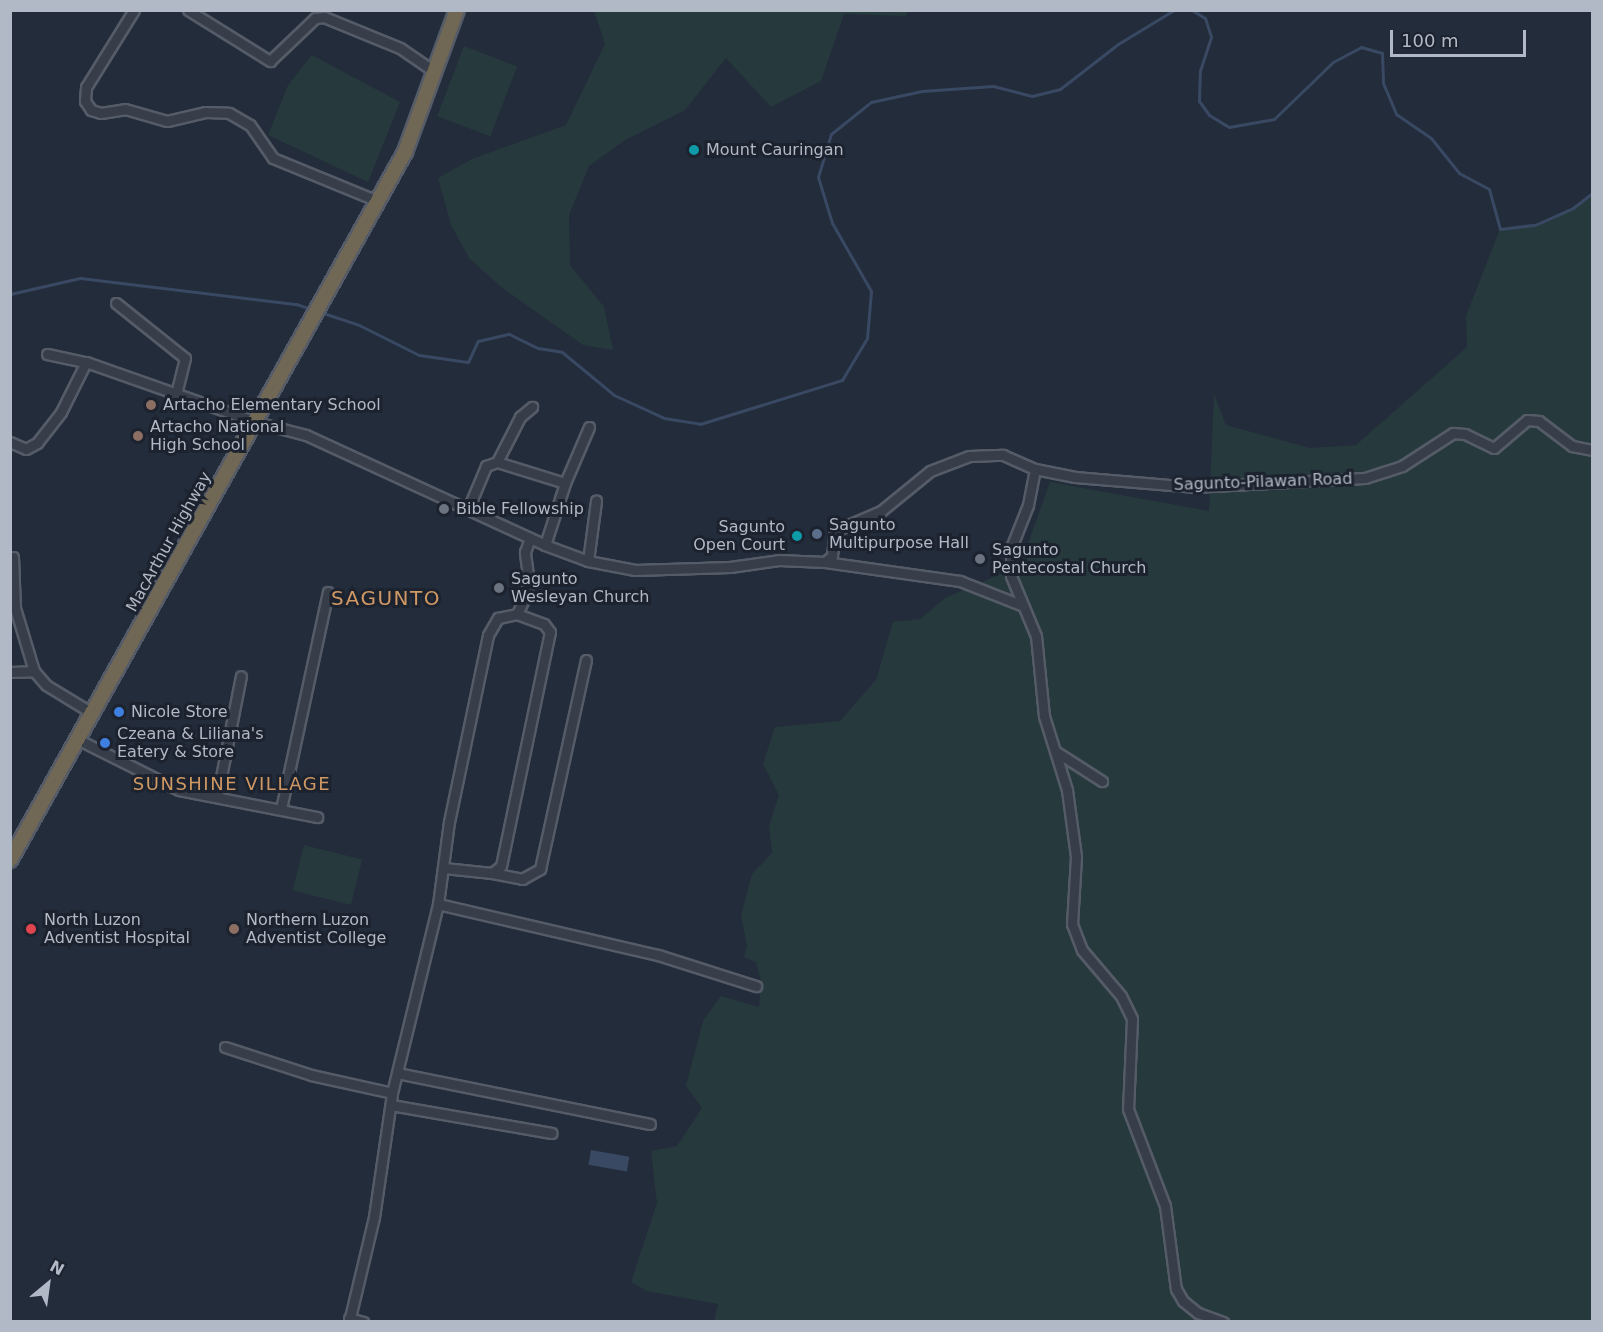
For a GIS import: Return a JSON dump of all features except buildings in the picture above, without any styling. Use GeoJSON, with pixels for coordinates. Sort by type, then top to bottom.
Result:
{"type":"FeatureCollection","features":[{"type":"Feature","properties":{"kind":"highway","name":"MacArthur Highway"},"geometry":{"type":"LineString","coordinates":[[10,860],[312,323],[378,201],[420,119],[457,10]]}},
{"type":"Feature","properties":{"kind":"street"},"geometry":{"type":"LineString","coordinates":[[134,10],[86,87],[85,100],[90,110],[100,113],[126,109],[167,121],[205,112],[229,113],[250,125],[273,158],[378,201]]}},
{"type":"Feature","properties":{"kind":"street"},"geometry":{"type":"LineString","coordinates":[[188,10],[270,61],[315,18],[324,17],[400,48],[435,72]]}},
{"type":"Feature","properties":{"kind":"street"},"geometry":{"type":"LineString","coordinates":[[116,303],[185,358],[176,393]]}},
{"type":"Feature","properties":{"kind":"street"},"geometry":{"type":"LineString","coordinates":[[47,354],[86,362],[256,422],[306,435],[361,457],[545,545],[618,569],[660,571],[779,560],[825,562],[960,581],[1021,604]]}},
{"type":"Feature","properties":{"kind":"street"},"geometry":{"type":"LineString","coordinates":[[10,442],[26,449],[37,442],[61,412],[86,362]]}},
{"type":"Feature","properties":{"kind":"street"},"geometry":{"type":"LineString","coordinates":[[497,462],[520,417],[532,407]]}},
{"type":"Feature","properties":{"kind":"street","name":"Sagunto-Pilawan Road"},"geometry":{"type":"LineString","coordinates":[[825,562],[830,559],[834,536],[839,529],[881,511],[923,476],[951,460],[1003,455],[1035,469],[1185,487],[1365,478],[1402,466],[1453,433],[1465,434],[1494,448],[1527,420],[1539,421],[1572,446],[1593,450]]}},
{"type":"Feature","properties":{"kind":"street"},"geometry":{"type":"LineString","coordinates":[[545,545],[565,483],[589,427]]}},
{"type":"Feature","properties":{"kind":"street"},"geometry":{"type":"LineString","coordinates":[[468,509],[486,466],[497,462],[565,483]]}},
{"type":"Feature","properties":{"kind":"street"},"geometry":{"type":"LineString","coordinates":[[1035,469],[1028,505],[1011,553],[1012,581],[1036,636],[1041,696],[1067,790],[1076,858],[1072,924],[1082,950],[1121,996],[1132,1018],[1126,1100],[1165,1206],[1176,1289],[1183,1301],[1198,1313],[1223,1322]]}},
{"type":"Feature","properties":{"kind":"street"},"geometry":{"type":"LineString","coordinates":[[588,561],[596,501]]}},
{"type":"Feature","properties":{"kind":"street"},"geometry":{"type":"LineString","coordinates":[[517,614],[530,582],[525,552],[530,538]]}},
{"type":"Feature","properties":{"kind":"street"},"geometry":{"type":"LineString","coordinates":[[13,557],[15,608],[34,671],[45,685],[92,713]]}},
{"type":"Feature","properties":{"kind":"street"},"geometry":{"type":"LineString","coordinates":[[281,809],[328,592]]}},
{"type":"Feature","properties":{"kind":"street"},"geometry":{"type":"LineString","coordinates":[[363,1322],[349,1320],[374,1217],[392,1094],[438,903],[449,822],[488,635],[498,618],[517,614],[544,624],[550,632],[501,866],[492,873]]}},
{"type":"Feature","properties":{"kind":"street"},"geometry":{"type":"LineString","coordinates":[[444,868],[522,879],[540,869],[586,660]]}},
{"type":"Feature","properties":{"kind":"street"},"geometry":{"type":"LineString","coordinates":[[10,672],[34,671]]}},
{"type":"Feature","properties":{"kind":"street"},"geometry":{"type":"LineString","coordinates":[[217,797],[241,676]]}},
{"type":"Feature","properties":{"kind":"street"},"geometry":{"type":"LineString","coordinates":[[77,739],[171,788],[317,817]]}},
{"type":"Feature","properties":{"kind":"street"},"geometry":{"type":"LineString","coordinates":[[1055,752],[1102,781]]}},
{"type":"Feature","properties":{"kind":"street"},"geometry":{"type":"LineString","coordinates":[[438,903],[658,955],[756,986]]}},
{"type":"Feature","properties":{"kind":"street"},"geometry":{"type":"LineString","coordinates":[[225,1047],[311,1075],[392,1094]]}},
{"type":"Feature","properties":{"kind":"street"},"geometry":{"type":"LineString","coordinates":[[397,1073],[650,1124]]}},
{"type":"Feature","properties":{"kind":"street"},"geometry":{"type":"LineString","coordinates":[[391,1105],[552,1133]]}},
{"type":"Feature","properties":{"kind":"shaded area"},"geometry":{"type":"Polygon","coordinates":[[[594,11],[909,11],[905,16],[844,14],[821,81],[771,107],[726,58],[685,110],[625,140],[589,166],[569,215],[570,265],[604,307],[613,350],[583,345],[501,287],[469,258],[451,225],[438,178],[472,159],[566,125],[605,44],[594,11]]]}},
{"type":"Feature","properties":{"kind":"shaded area"},"geometry":{"type":"Polygon","coordinates":[[[464,46],[517,66],[490,136],[437,116],[464,46]]]}},
{"type":"Feature","properties":{"kind":"shaded area"},"geometry":{"type":"Polygon","coordinates":[[[312,55],[400,102],[368,182],[268,135],[288,85],[312,55]]]}},
{"type":"Feature","properties":{"kind":"shaded area"},"geometry":{"type":"Polygon","coordinates":[[[1592,193],[1592,1321],[714,1322],[718,1304],[647,1291],[631,1282],[657,1203],[651,1151],[677,1146],[702,1108],[686,1086],[703,1021],[721,996],[759,1007],[761,982],[756,962],[744,957],[747,946],[741,915],[752,874],[772,853],[769,826],[779,795],[763,764],[775,727],[840,721],[876,680],[893,622],[920,619],[945,598],[1020,566],[1050,482],[1209,511],[1214,394],[1226,425],[1310,448],[1356,445],[1467,347],[1466,316],[1500,229],[1535,225],[1573,208],[1592,193]]]}},
{"type":"Feature","properties":{"kind":"shaded area"},"geometry":{"type":"Polygon","coordinates":[[[304,845],[362,860],[351,905],[293,891],[304,845]]]}},
{"type":"Feature","properties":{"kind":"water"},"geometry":{"type":"Polygon","coordinates":[[[591,1150],[629,1157],[627,1172],[588,1165],[591,1150]]]}},
{"type":"Feature","properties":{"kind":"waterway"},"geometry":{"type":"LineString","coordinates":[[320,312],[359,325],[419,355],[468,362],[478,341],[509,334],[538,348],[562,352],[614,395],[664,418],[700,424],[842,380],[867,338],[871,291],[832,223],[818,177],[831,134],[871,102],[922,91],[993,86],[1032,96],[1060,89],[1118,44],[1174,10]]}},
{"type":"Feature","properties":{"kind":"waterway"},"geometry":{"type":"LineString","coordinates":[[1192,10],[1205,18],[1211,37],[1200,70],[1199,101],[1209,115],[1229,127],[1274,119],[1333,62],[1361,47],[1382,53],[1383,83],[1396,114],[1431,138],[1459,173],[1489,189],[1500,229],[1535,225],[1573,208],[1592,193]]}},
{"type":"Feature","properties":{"kind":"waterway"},"geometry":{"type":"LineString","coordinates":[[10,294],[80,278],[296,304],[314,310]]}},
{"type":"Feature","properties":{"kind":"place","name":"Mount Cauringan"},"geometry":{"type":"Point","coordinates":[694,150]}},
{"type":"Feature","properties":{"kind":"place","name":"Artacho Elementary School"},"geometry":{"type":"Point","coordinates":[151,405]}},
{"type":"Feature","properties":{"kind":"place","name":"Artacho National High School"},"geometry":{"type":"Point","coordinates":[138,436]}},
{"type":"Feature","properties":{"kind":"place","name":"Bible Fellowship"},"geometry":{"type":"Point","coordinates":[444,509]}},
{"type":"Feature","properties":{"kind":"place","name":"Sagunto Multipurpose Hall"},"geometry":{"type":"Point","coordinates":[817,534]}},
{"type":"Feature","properties":{"kind":"place","name":"Sagunto Open Court"},"geometry":{"type":"Point","coordinates":[797,536]}},
{"type":"Feature","properties":{"kind":"place","name":"Sagunto Pentecostal Church"},"geometry":{"type":"Point","coordinates":[980,559]}},
{"type":"Feature","properties":{"kind":"place","name":"Sagunto Wesleyan Church"},"geometry":{"type":"Point","coordinates":[499,588]}},
{"type":"Feature","properties":{"kind":"place","name":"Nicole Store"},"geometry":{"type":"Point","coordinates":[119,712]}},
{"type":"Feature","properties":{"kind":"place","name":"Czeana & Liliana's Eatery & Store"},"geometry":{"type":"Point","coordinates":[105,743]}},
{"type":"Feature","properties":{"kind":"place","name":"North Luzon Adventist Hospital"},"geometry":{"type":"Point","coordinates":[31,929]}},
{"type":"Feature","properties":{"kind":"place","name":"Northern Luzon Adventist College"},"geometry":{"type":"Point","coordinates":[234,929]}},
{"type":"Feature","properties":{"kind":"district","name":"SAGUNTO"},"geometry":{"type":"Point","coordinates":[386,598]}},
{"type":"Feature","properties":{"kind":"district","name":"SUNSHINE VILLAGE"},"geometry":{"type":"Point","coordinates":[232,784]}}]}
